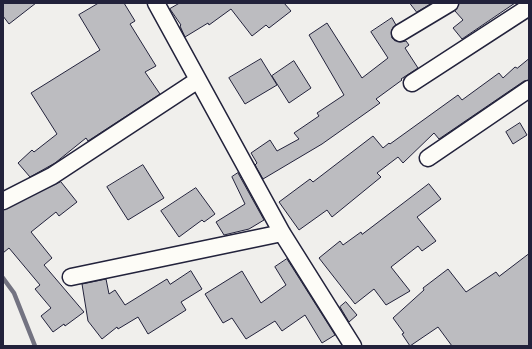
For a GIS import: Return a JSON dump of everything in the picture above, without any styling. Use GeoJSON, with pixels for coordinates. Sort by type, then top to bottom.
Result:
{"type":"FeatureCollection","features":[{"type":"Feature","properties":{"kind":"street"},"geometry":{"type":"LineString","coordinates":[[156,3],[282,233],[353,346]]}},
{"type":"Feature","properties":{"kind":"street"},"geometry":{"type":"LineString","coordinates":[[400,33],[450,3]]}},
{"type":"Feature","properties":{"kind":"street"},"geometry":{"type":"LineString","coordinates":[[412,83],[529,7]]}},
{"type":"Feature","properties":{"kind":"street"},"geometry":{"type":"LineString","coordinates":[[3,201],[52,176],[198,80]]}},
{"type":"Feature","properties":{"kind":"street"},"geometry":{"type":"LineString","coordinates":[[428,158],[529,89]]}},
{"type":"Feature","properties":{"kind":"street"},"geometry":{"type":"LineString","coordinates":[[70,277],[282,233]]}},
{"type":"Feature","properties":{"kind":"building"},"geometry":{"type":"Polygon","coordinates":[[[3,3],[36,3],[9,24],[3,16],[3,3]]]}},
{"type":"Feature","properties":{"kind":"building"},"geometry":{"type":"Polygon","coordinates":[[[99,3],[124,3],[135,21],[130,24],[156,66],[145,72],[160,94],[88,141],[86,138],[55,163],[30,177],[18,163],[32,150],[34,152],[57,134],[31,93],[100,50],[79,15],[99,3]]]}},
{"type":"Feature","properties":{"kind":"building"},"geometry":{"type":"Polygon","coordinates":[[[180,3],[284,3],[291,11],[269,28],[266,25],[252,36],[231,9],[209,25],[208,23],[185,37],[180,26],[181,25],[170,9],[180,3]]]}},
{"type":"Feature","properties":{"kind":"building"},"geometry":{"type":"Polygon","coordinates":[[[410,3],[432,3],[417,12],[410,3]]]}},
{"type":"Feature","properties":{"kind":"building"},"geometry":{"type":"Polygon","coordinates":[[[459,3],[515,3],[462,39],[453,28],[463,20],[455,11],[459,3]]]}},
{"type":"Feature","properties":{"kind":"building"},"geometry":{"type":"Polygon","coordinates":[[[392,18],[396,25],[392,29],[392,38],[400,42],[406,41],[409,45],[405,48],[418,68],[401,79],[402,80],[376,99],[380,103],[322,144],[263,179],[255,165],[257,163],[251,153],[270,140],[277,151],[299,139],[294,133],[319,116],[317,113],[344,95],[309,35],[327,23],[362,78],[388,58],[371,32],[392,18]]]}},
{"type":"Feature","properties":{"kind":"building"},"geometry":{"type":"Polygon","coordinates":[[[261,59],[277,85],[245,104],[229,78],[261,59]]]}},
{"type":"Feature","properties":{"kind":"building"},"geometry":{"type":"Polygon","coordinates":[[[529,59],[529,80],[524,81],[439,139],[434,133],[403,163],[398,157],[377,173],[381,177],[332,217],[327,210],[299,230],[279,202],[310,179],[313,182],[373,136],[383,148],[458,95],[462,100],[499,73],[503,78],[515,67],[517,68],[529,59]]]}},
{"type":"Feature","properties":{"kind":"building"},"geometry":{"type":"Polygon","coordinates":[[[294,61],[311,88],[289,103],[272,76],[294,61]]]}},
{"type":"Feature","properties":{"kind":"building"},"geometry":{"type":"Polygon","coordinates":[[[520,123],[527,135],[513,144],[506,132],[520,123]]]}},
{"type":"Feature","properties":{"kind":"building"},"geometry":{"type":"Polygon","coordinates":[[[143,165],[164,198],[128,220],[107,187],[143,165]]]}},
{"type":"Feature","properties":{"kind":"building"},"geometry":{"type":"Polygon","coordinates":[[[238,173],[264,220],[249,229],[224,235],[216,222],[245,204],[232,177],[238,173]]]}},
{"type":"Feature","properties":{"kind":"building"},"geometry":{"type":"Polygon","coordinates":[[[61,182],[77,202],[59,216],[56,212],[31,232],[52,258],[44,265],[84,312],[65,326],[64,324],[53,332],[41,316],[51,308],[35,289],[40,285],[9,248],[3,253],[3,210],[61,182]]]}},
{"type":"Feature","properties":{"kind":"building"},"geometry":{"type":"Polygon","coordinates":[[[429,184],[441,199],[417,217],[436,241],[422,251],[418,246],[391,267],[410,291],[386,305],[374,289],[355,304],[319,258],[340,241],[343,245],[361,232],[362,234],[429,184]]]}},
{"type":"Feature","properties":{"kind":"building"},"geometry":{"type":"Polygon","coordinates":[[[196,188],[215,214],[204,222],[202,220],[179,237],[161,211],[196,188]]]}},
{"type":"Feature","properties":{"kind":"building"},"geometry":{"type":"Polygon","coordinates":[[[529,254],[529,346],[452,346],[438,327],[410,346],[402,334],[404,333],[393,318],[424,290],[423,288],[448,269],[466,292],[496,272],[499,276],[529,254]]]}},
{"type":"Feature","properties":{"kind":"building"},"geometry":{"type":"Polygon","coordinates":[[[287,259],[335,335],[322,343],[305,315],[282,331],[275,321],[246,339],[232,318],[223,323],[205,294],[242,271],[261,303],[286,285],[275,267],[287,259]]]}},
{"type":"Feature","properties":{"kind":"building"},"geometry":{"type":"Polygon","coordinates":[[[191,271],[202,289],[181,302],[186,310],[148,334],[138,317],[118,329],[117,327],[102,339],[88,321],[82,284],[106,279],[109,294],[115,290],[125,305],[167,279],[170,284],[191,271]]]}},
{"type":"Feature","properties":{"kind":"building"},"geometry":{"type":"Polygon","coordinates":[[[346,302],[357,315],[349,322],[340,307],[346,302]]]}},
{"type":"Feature","properties":{"kind":"waterway"},"geometry":{"type":"LineString","coordinates":[[3,278],[14,293],[35,346]]}}]}
